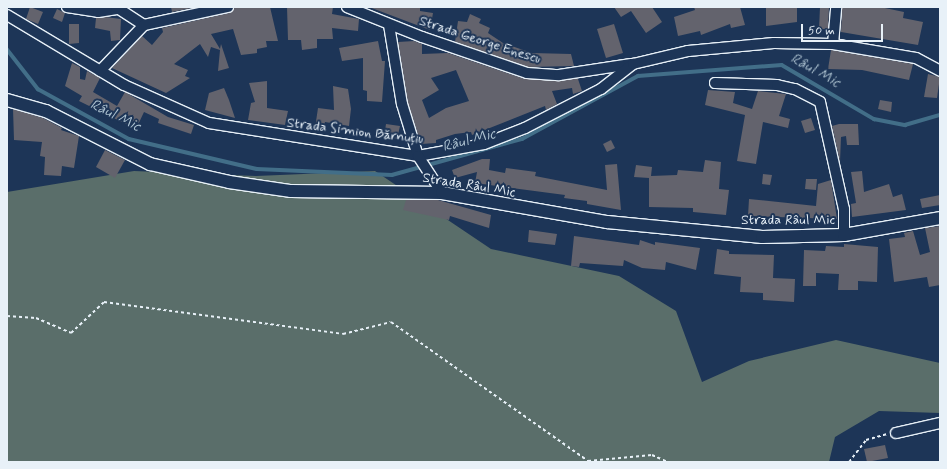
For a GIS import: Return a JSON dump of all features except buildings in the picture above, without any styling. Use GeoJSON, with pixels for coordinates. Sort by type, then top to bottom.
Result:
{"type":"FeatureCollection","features":[{"type":"Feature","properties":{"kind":"street"},"geometry":{"type":"LineString","coordinates":[[67,7],[98,12],[116,8],[144,25]]}},
{"type":"Feature","properties":{"kind":"street"},"geometry":{"type":"LineString","coordinates":[[100,71],[144,25],[228,7]]}},
{"type":"Feature","properties":{"kind":"street","name":"Strada George Enescu"},"geometry":{"type":"LineString","coordinates":[[347,7],[389,25],[541,75],[633,64]]}},
{"type":"Feature","properties":{"kind":"street"},"geometry":{"type":"LineString","coordinates":[[833,44],[836,7]]}},
{"type":"Feature","properties":{"kind":"street","name":"Strada Simion Bărnuțiu"},"geometry":{"type":"LineString","coordinates":[[7,15],[146,97],[209,123],[420,159],[484,144],[525,128],[601,89],[633,64],[730,46],[833,44],[916,58],[940,71]]}},
{"type":"Feature","properties":{"kind":"street"},"geometry":{"type":"LineString","coordinates":[[389,25],[402,104],[420,159],[442,193]]}},
{"type":"Feature","properties":{"kind":"street"},"geometry":{"type":"LineString","coordinates":[[715,83],[777,85],[795,89],[820,102],[844,209],[844,235]]}},
{"type":"Feature","properties":{"kind":"street","name":"Strada Râul Mic"},"geometry":{"type":"LineString","coordinates":[[7,100],[33,106],[150,164],[229,182],[314,192],[442,193],[651,228],[762,237],[844,235],[940,218]]}},
{"type":"Feature","properties":{"kind":"street"},"geometry":{"type":"LineString","coordinates":[[896,433],[940,423]]}},
{"type":"Feature","properties":{"kind":"path"},"geometry":{"type":"LineString","coordinates":[[7,316],[36,318],[71,333],[104,302],[343,334],[391,322],[588,462],[652,455],[668,462]]}},
{"type":"Feature","properties":{"kind":"path"},"geometry":{"type":"LineString","coordinates":[[849,462],[866,440],[896,433]]}},
{"type":"Feature","properties":{"kind":"green space"},"geometry":{"type":"Polygon","coordinates":[[[134,171],[256,176],[375,171],[491,249],[619,276],[676,311],[702,382],[749,361],[836,340],[940,363],[940,413],[879,411],[835,437],[829,462],[7,462],[7,192],[134,171]]]}},
{"type":"Feature","properties":{"kind":"waterway","name":"Râul Mic"},"geometry":{"type":"LineString","coordinates":[[7,49],[38,89],[129,139],[257,169],[392,175],[522,139],[638,76],[782,65],[874,119],[905,125],[940,115]]}}]}
